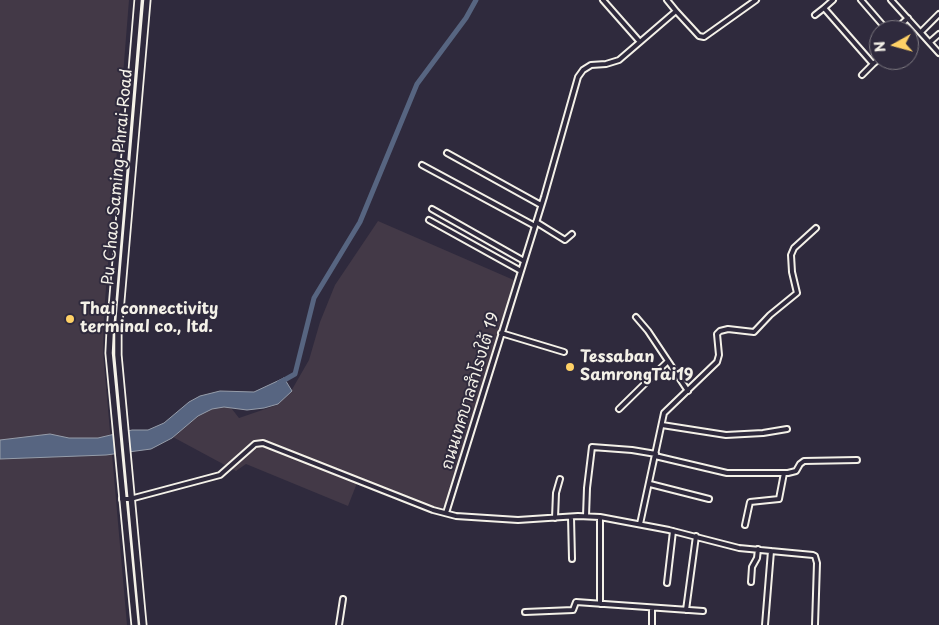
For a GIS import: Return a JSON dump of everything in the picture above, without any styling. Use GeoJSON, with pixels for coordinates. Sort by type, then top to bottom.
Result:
{"type":"FeatureCollection","features":[{"type":"Feature","properties":{"kind":"main road","name":"Pu Chao Saming Phrai Road"},"geometry":{"type":"LineString","coordinates":[[135,625],[110,367],[110,332],[138,0]]}},
{"type":"Feature","properties":{"kind":"main road","name":"Pu Chao Saming Phrai Road"},"geometry":{"type":"LineString","coordinates":[[143,625],[122,407],[118,334],[147,0]]}},
{"type":"Feature","properties":{"kind":"street"},"geometry":{"type":"LineString","coordinates":[[603,0],[640,42]]}},
{"type":"Feature","properties":{"kind":"street"},"geometry":{"type":"LineString","coordinates":[[667,0],[702,37],[707,36],[756,0]]}},
{"type":"Feature","properties":{"kind":"street"},"geometry":{"type":"LineString","coordinates":[[814,15],[833,0]]}},
{"type":"Feature","properties":{"kind":"street"},"geometry":{"type":"LineString","coordinates":[[861,0],[878,20]]}},
{"type":"Feature","properties":{"kind":"street"},"geometry":{"type":"LineString","coordinates":[[891,0],[939,53]]}},
{"type":"Feature","properties":{"kind":"street"},"geometry":{"type":"LineString","coordinates":[[824,8],[869,59]]}},
{"type":"Feature","properties":{"kind":"street","name":"ถนนเทศบาลสำโรงใต้ 19"},"geometry":{"type":"LineString","coordinates":[[448,514],[580,73],[591,65],[606,64],[619,60],[676,11]]}},
{"type":"Feature","properties":{"kind":"street"},"geometry":{"type":"LineString","coordinates":[[921,32],[939,14]]}},
{"type":"Feature","properties":{"kind":"street"},"geometry":{"type":"LineString","coordinates":[[930,42],[939,34]]}},
{"type":"Feature","properties":{"kind":"street"},"geometry":{"type":"LineString","coordinates":[[862,75],[869,68]]}},
{"type":"Feature","properties":{"kind":"street"},"geometry":{"type":"LineString","coordinates":[[447,153],[541,205]]}},
{"type":"Feature","properties":{"kind":"street"},"geometry":{"type":"LineString","coordinates":[[422,165],[565,240],[572,234]]}},
{"type":"Feature","properties":{"kind":"street"},"geometry":{"type":"LineString","coordinates":[[432,209],[524,261]]}},
{"type":"Feature","properties":{"kind":"street"},"geometry":{"type":"LineString","coordinates":[[429,220],[521,271]]}},
{"type":"Feature","properties":{"kind":"street"},"geometry":{"type":"LineString","coordinates":[[640,524],[664,413],[717,362],[719,355],[717,334],[720,331],[728,329],[754,332],[770,315],[797,293],[792,272],[791,254],[794,248],[816,228]]}},
{"type":"Feature","properties":{"kind":"street"},"geometry":{"type":"LineString","coordinates":[[636,317],[648,331],[688,391]]}},
{"type":"Feature","properties":{"kind":"street"},"geometry":{"type":"LineString","coordinates":[[501,334],[564,352]]}},
{"type":"Feature","properties":{"kind":"street"},"geometry":{"type":"LineString","coordinates":[[619,409],[668,361]]}},
{"type":"Feature","properties":{"kind":"street"},"geometry":{"type":"LineString","coordinates":[[662,425],[726,434],[763,433],[787,429]]}},
{"type":"Feature","properties":{"kind":"street"},"geometry":{"type":"LineString","coordinates":[[122,499],[130,499],[220,475],[258,442],[263,442],[456,516],[510,520],[600,517],[696,536],[739,548],[816,556],[815,625]]}},
{"type":"Feature","properties":{"kind":"street"},"geometry":{"type":"LineString","coordinates":[[586,516],[592,447],[632,450],[721,473],[784,473],[794,472],[804,461],[856,460]]}},
{"type":"Feature","properties":{"kind":"street"},"geometry":{"type":"LineString","coordinates":[[745,525],[750,502],[780,499],[784,473]]}},
{"type":"Feature","properties":{"kind":"street"},"geometry":{"type":"LineString","coordinates":[[555,518],[556,493],[560,479]]}},
{"type":"Feature","properties":{"kind":"street"},"geometry":{"type":"LineString","coordinates":[[650,484],[709,499]]}},
{"type":"Feature","properties":{"kind":"street"},"geometry":{"type":"LineString","coordinates":[[571,517],[572,559]]}},
{"type":"Feature","properties":{"kind":"street"},"geometry":{"type":"LineString","coordinates":[[600,517],[600,604]]}},
{"type":"Feature","properties":{"kind":"street"},"geometry":{"type":"LineString","coordinates":[[667,584],[673,531]]}},
{"type":"Feature","properties":{"kind":"street"},"geometry":{"type":"LineString","coordinates":[[686,610],[696,536]]}},
{"type":"Feature","properties":{"kind":"street"},"geometry":{"type":"LineString","coordinates":[[751,582],[752,567],[757,558],[758,549]]}},
{"type":"Feature","properties":{"kind":"street"},"geometry":{"type":"LineString","coordinates":[[765,625],[771,551]]}},
{"type":"Feature","properties":{"kind":"street"},"geometry":{"type":"LineString","coordinates":[[339,625],[344,599]]}},
{"type":"Feature","properties":{"kind":"street"},"geometry":{"type":"LineString","coordinates":[[525,612],[573,610],[576,602],[702,612]]}},
{"type":"Feature","properties":{"kind":"street"},"geometry":{"type":"LineString","coordinates":[[652,608],[652,625]]}},
{"type":"Feature","properties":{"kind":"shaded area"},"geometry":{"type":"Polygon","coordinates":[[[0,0],[129,0],[104,313],[103,352],[127,625],[0,625],[0,0]]]}},
{"type":"Feature","properties":{"kind":"shaded area"},"geometry":{"type":"Polygon","coordinates":[[[378,221],[516,281],[447,501],[442,508],[437,509],[357,483],[348,506],[246,464],[236,471],[171,436],[208,408],[228,404],[239,418],[277,405],[290,393],[309,360],[320,322],[335,285],[378,221]]]}},
{"type":"Feature","properties":{"kind":"water"},"geometry":{"type":"Polygon","coordinates":[[[284,378],[292,391],[278,404],[247,410],[224,407],[212,409],[198,416],[172,438],[151,449],[106,455],[0,459],[0,440],[50,434],[69,438],[98,438],[132,430],[148,430],[164,423],[189,402],[200,396],[220,391],[254,392],[284,378]]]}},
{"type":"Feature","properties":{"kind":"waterway"},"geometry":{"type":"LineString","coordinates":[[279,383],[295,374],[314,298],[360,222],[417,84],[466,18],[476,0]]}},
{"type":"Feature","properties":{"kind":"place","name":"Thai connectivity terminal co., ltd."},"geometry":{"type":"Point","coordinates":[70,319]}},
{"type":"Feature","properties":{"kind":"place","name":"Tessaban SamrongTai19"},"geometry":{"type":"Point","coordinates":[570,367]}}]}
